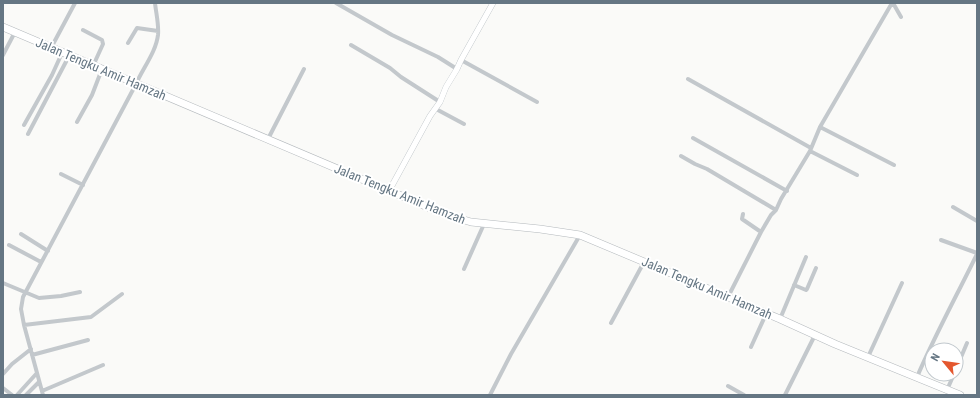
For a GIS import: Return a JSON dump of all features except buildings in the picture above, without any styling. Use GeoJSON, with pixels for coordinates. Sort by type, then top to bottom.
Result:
{"type":"FeatureCollection","features":[{"type":"Feature","properties":{"kind":"highway","name":"Jalan Tengku Amir Hamzah"},"geometry":{"type":"LineString","coordinates":[[3,27],[444,214],[466,221],[484,224],[540,229],[580,235],[960,395]]}},
{"type":"Feature","properties":{"kind":"street"},"geometry":{"type":"LineString","coordinates":[[51,48],[75,3]]}},
{"type":"Feature","properties":{"kind":"street"},"geometry":{"type":"LineString","coordinates":[[103,365],[43,393],[24,325],[21,306],[25,292],[136,84],[155,44],[158,29],[155,3]]}},
{"type":"Feature","properties":{"kind":"street"},"geometry":{"type":"LineString","coordinates":[[336,3],[392,35],[438,57],[457,69]]}},
{"type":"Feature","properties":{"kind":"street"},"geometry":{"type":"LineString","coordinates":[[389,191],[430,116],[440,102],[446,87],[493,3]]}},
{"type":"Feature","properties":{"kind":"street"},"geometry":{"type":"LineString","coordinates":[[727,298],[761,232],[787,191],[810,150],[820,127],[892,3],[901,17]]}},
{"type":"Feature","properties":{"kind":"street"},"geometry":{"type":"LineString","coordinates":[[128,43],[137,28],[158,29]]}},
{"type":"Feature","properties":{"kind":"street"},"geometry":{"type":"LineString","coordinates":[[83,30],[102,40],[103,44],[93,66]]}},
{"type":"Feature","properties":{"kind":"street"},"geometry":{"type":"LineString","coordinates":[[3,55],[15,32]]}},
{"type":"Feature","properties":{"kind":"street"},"geometry":{"type":"LineString","coordinates":[[351,45],[390,68],[401,77],[440,102]]}},
{"type":"Feature","properties":{"kind":"street"},"geometry":{"type":"LineString","coordinates":[[24,125],[65,54]]}},
{"type":"Feature","properties":{"kind":"street"},"geometry":{"type":"LineString","coordinates":[[28,134],[65,54]]}},
{"type":"Feature","properties":{"kind":"street"},"geometry":{"type":"LineString","coordinates":[[461,60],[537,102]]}},
{"type":"Feature","properties":{"kind":"street"},"geometry":{"type":"LineString","coordinates":[[77,122],[92,95],[102,69]]}},
{"type":"Feature","properties":{"kind":"street"},"geometry":{"type":"LineString","coordinates":[[268,139],[304,69]]}},
{"type":"Feature","properties":{"kind":"street"},"geometry":{"type":"LineString","coordinates":[[688,79],[810,150],[858,175]]}},
{"type":"Feature","properties":{"kind":"street"},"geometry":{"type":"LineString","coordinates":[[436,109],[464,124]]}},
{"type":"Feature","properties":{"kind":"street"},"geometry":{"type":"LineString","coordinates":[[820,127],[894,165]]}},
{"type":"Feature","properties":{"kind":"street"},"geometry":{"type":"LineString","coordinates":[[693,138],[787,191]]}},
{"type":"Feature","properties":{"kind":"street"},"geometry":{"type":"LineString","coordinates":[[682,156],[776,210]]}},
{"type":"Feature","properties":{"kind":"street"},"geometry":{"type":"LineString","coordinates":[[61,174],[83,185]]}},
{"type":"Feature","properties":{"kind":"street"},"geometry":{"type":"LineString","coordinates":[[953,207],[977,222]]}},
{"type":"Feature","properties":{"kind":"street"},"geometry":{"type":"LineString","coordinates":[[743,214],[742,219],[761,232]]}},
{"type":"Feature","properties":{"kind":"street"},"geometry":{"type":"LineString","coordinates":[[464,269],[484,224]]}},
{"type":"Feature","properties":{"kind":"street"},"geometry":{"type":"LineString","coordinates":[[21,234],[48,251]]}},
{"type":"Feature","properties":{"kind":"street"},"geometry":{"type":"LineString","coordinates":[[490,395],[511,354],[580,235]]}},
{"type":"Feature","properties":{"kind":"street"},"geometry":{"type":"LineString","coordinates":[[917,377],[932,343],[962,287],[977,254],[941,240]]}},
{"type":"Feature","properties":{"kind":"street"},"geometry":{"type":"LineString","coordinates":[[9,245],[42,262]]}},
{"type":"Feature","properties":{"kind":"street"},"geometry":{"type":"LineString","coordinates":[[780,319],[806,257]]}},
{"type":"Feature","properties":{"kind":"street"},"geometry":{"type":"LineString","coordinates":[[611,323],[644,262]]}},
{"type":"Feature","properties":{"kind":"street"},"geometry":{"type":"LineString","coordinates":[[794,285],[806,290],[816,268]]}},
{"type":"Feature","properties":{"kind":"street"},"geometry":{"type":"LineString","coordinates":[[3,283],[41,298],[80,292]]}},
{"type":"Feature","properties":{"kind":"street"},"geometry":{"type":"LineString","coordinates":[[868,357],[902,283]]}},
{"type":"Feature","properties":{"kind":"street"},"geometry":{"type":"LineString","coordinates":[[24,325],[91,317],[122,294]]}},
{"type":"Feature","properties":{"kind":"street"},"geometry":{"type":"LineString","coordinates":[[751,347],[766,314]]}},
{"type":"Feature","properties":{"kind":"street"},"geometry":{"type":"LineString","coordinates":[[784,395],[815,335]]}},
{"type":"Feature","properties":{"kind":"street"},"geometry":{"type":"LineString","coordinates":[[32,355],[88,340]]}},
{"type":"Feature","properties":{"kind":"street"},"geometry":{"type":"LineString","coordinates":[[964,351],[967,344]]}},
{"type":"Feature","properties":{"kind":"street"},"geometry":{"type":"LineString","coordinates":[[3,374],[12,364],[31,350]]}},
{"type":"Feature","properties":{"kind":"street"},"geometry":{"type":"LineString","coordinates":[[17,395],[37,373]]}},
{"type":"Feature","properties":{"kind":"street"},"geometry":{"type":"LineString","coordinates":[[26,395],[39,382]]}},
{"type":"Feature","properties":{"kind":"street"},"geometry":{"type":"LineString","coordinates":[[947,390],[950,382]]}},
{"type":"Feature","properties":{"kind":"street"},"geometry":{"type":"LineString","coordinates":[[728,386],[744,395]]}},
{"type":"Feature","properties":{"kind":"street"},"geometry":{"type":"LineString","coordinates":[[3,388],[12,395]]}}]}
